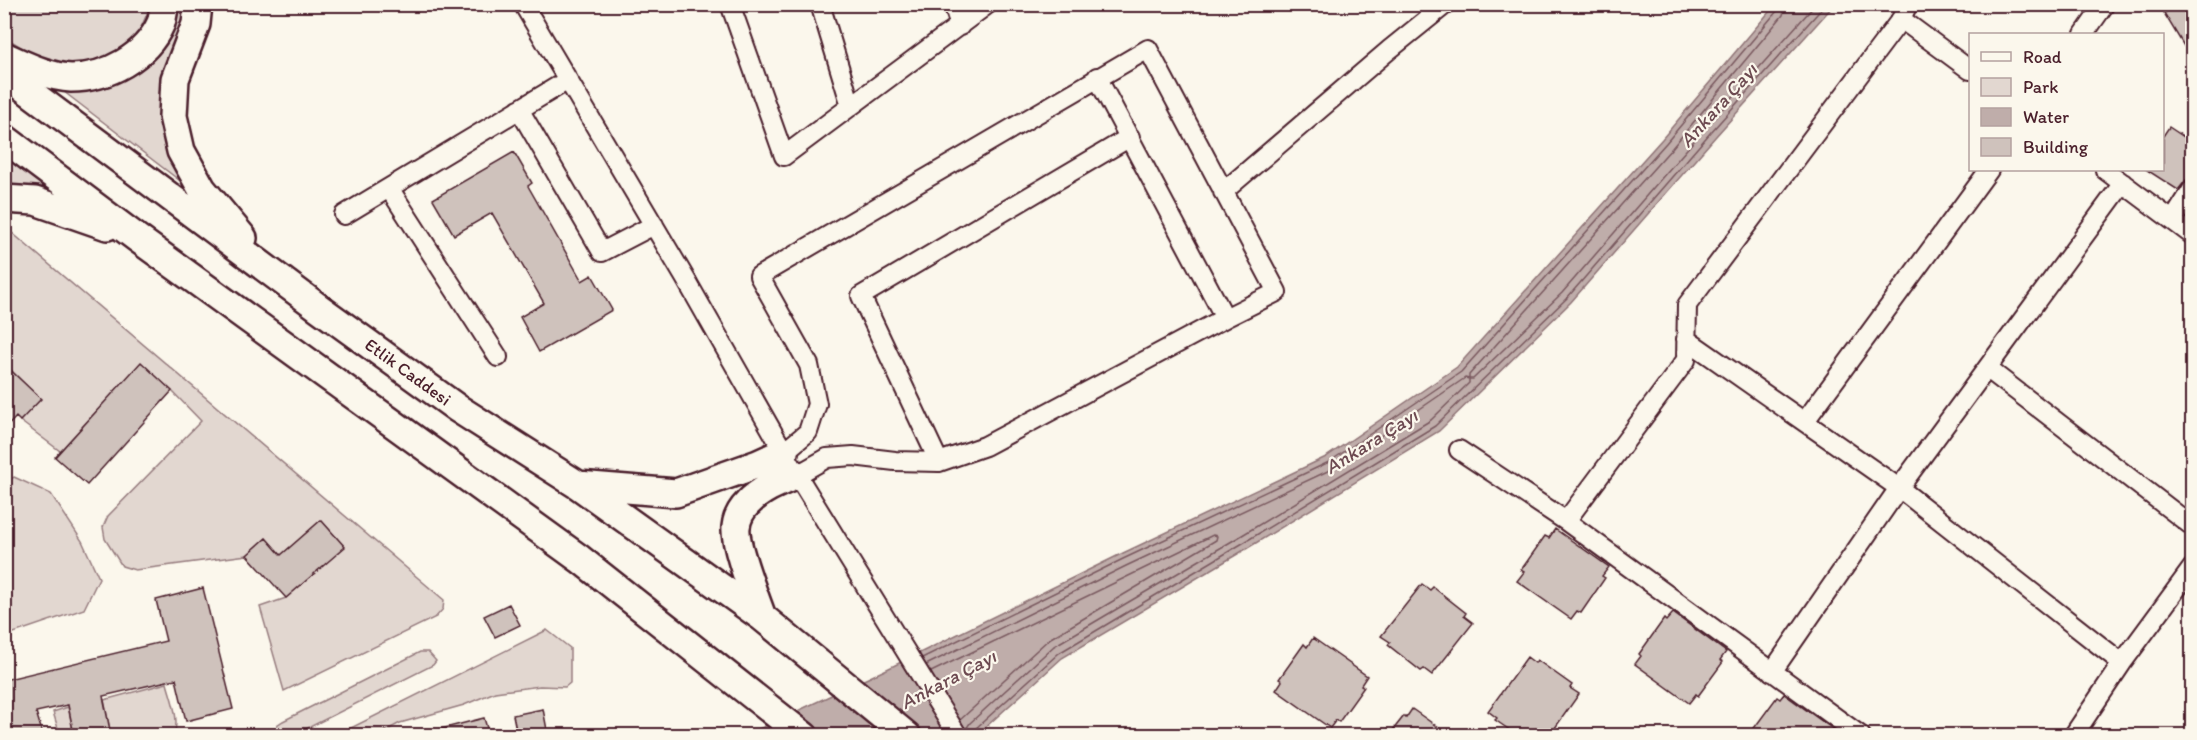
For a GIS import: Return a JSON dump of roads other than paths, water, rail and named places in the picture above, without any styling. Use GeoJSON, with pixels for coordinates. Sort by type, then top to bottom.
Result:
{"type":"FeatureCollection","features":[{"type":"Feature","properties":{"kind":"main road"},"geometry":{"type":"LineString","coordinates":[[4,56],[40,71],[70,78],[106,73],[131,60],[151,38],[161,22],[165,4]]}},
{"type":"Feature","properties":{"kind":"main road"},"geometry":{"type":"LineString","coordinates":[[198,4],[196,24],[175,79],[173,116],[181,151],[202,189],[272,273]]}},
{"type":"Feature","properties":{"kind":"main road","name":"Etlik Caddesi"},"geometry":{"type":"LineString","coordinates":[[4,72],[457,408],[578,485],[762,617],[907,735]]}},
{"type":"Feature","properties":{"kind":"main road"},"geometry":{"type":"LineString","coordinates":[[4,138],[137,238],[580,559],[804,735]]}},
{"type":"Feature","properties":{"kind":"main road"},"geometry":{"type":"LineString","coordinates":[[4,199],[35,201],[71,212],[137,238]]}},
{"type":"Feature","properties":{"kind":"main road"},"geometry":{"type":"LineString","coordinates":[[578,485],[676,493],[758,464],[790,463]]}},
{"type":"Feature","properties":{"kind":"main road"},"geometry":{"type":"LineString","coordinates":[[762,617],[739,543],[736,530],[738,515],[749,501],[766,489],[790,463]]}},
{"type":"Feature","properties":{"kind":"street"},"geometry":{"type":"LineString","coordinates":[[523,4],[654,225],[790,463],[958,735]]}},
{"type":"Feature","properties":{"kind":"street"},"geometry":{"type":"LineString","coordinates":[[730,4],[784,156],[988,4]]}},
{"type":"Feature","properties":{"kind":"street"},"geometry":{"type":"LineString","coordinates":[[820,4],[851,106]]}},
{"type":"Feature","properties":{"kind":"street"},"geometry":{"type":"LineString","coordinates":[[953,4],[960,26]]}},
{"type":"Feature","properties":{"kind":"street"},"geometry":{"type":"LineString","coordinates":[[1223,192],[1446,4]]}},
{"type":"Feature","properties":{"kind":"street"},"geometry":{"type":"LineString","coordinates":[[2085,33],[2105,4]]}},
{"type":"Feature","properties":{"kind":"street"},"geometry":{"type":"LineString","coordinates":[[1566,521],[1686,360],[1687,305],[1904,12],[1969,68]]}},
{"type":"Feature","properties":{"kind":"street"},"geometry":{"type":"LineString","coordinates":[[1148,49],[1278,292],[985,446],[939,462],[895,461],[853,456],[790,463],[808,432],[817,404],[809,365],[759,276],[1148,49]]}},
{"type":"Feature","properties":{"kind":"street"},"geometry":{"type":"LineString","coordinates":[[1096,78],[1130,137],[1225,318]]}},
{"type":"Feature","properties":{"kind":"street"},"geometry":{"type":"LineString","coordinates":[[344,214],[568,80]]}},
{"type":"Feature","properties":{"kind":"street"},"geometry":{"type":"LineString","coordinates":[[519,109],[602,252],[654,225]]}},
{"type":"Feature","properties":{"kind":"street"},"geometry":{"type":"LineString","coordinates":[[939,462],[861,296],[1130,137]]}},
{"type":"Feature","properties":{"kind":"street"},"geometry":{"type":"LineString","coordinates":[[1805,422],[1988,171]]}},
{"type":"Feature","properties":{"kind":"street"},"geometry":{"type":"LineString","coordinates":[[2106,171],[2193,235]]}},
{"type":"Feature","properties":{"kind":"street"},"geometry":{"type":"LineString","coordinates":[[1772,672],[1899,488],[2122,183]]}},
{"type":"Feature","properties":{"kind":"street"},"geometry":{"type":"LineString","coordinates":[[389,188],[498,357]]}},
{"type":"Feature","properties":{"kind":"street"},"geometry":{"type":"LineString","coordinates":[[2173,220],[2193,190]]}},
{"type":"Feature","properties":{"kind":"street"},"geometry":{"type":"LineString","coordinates":[[1686,339],[1899,488],[2122,663]]}},
{"type":"Feature","properties":{"kind":"street"},"geometry":{"type":"LineString","coordinates":[[1988,369],[2193,526]]}},
{"type":"Feature","properties":{"kind":"street"},"geometry":{"type":"LineString","coordinates":[[1459,450],[1566,521],[1861,735]]}},
{"type":"Feature","properties":{"kind":"street"},"geometry":{"type":"LineString","coordinates":[[2073,735],[2122,663],[2193,568]]}},
{"type":"Feature","properties":{"kind":"water","name":"Ankara Çayı"},"geometry":{"type":"Polygon","coordinates":[[[1775,5],[1834,5],[1571,302],[1439,431],[1062,658],[974,736],[744,736],[1326,457],[1457,367],[1662,139],[1775,5]]]}}]}
